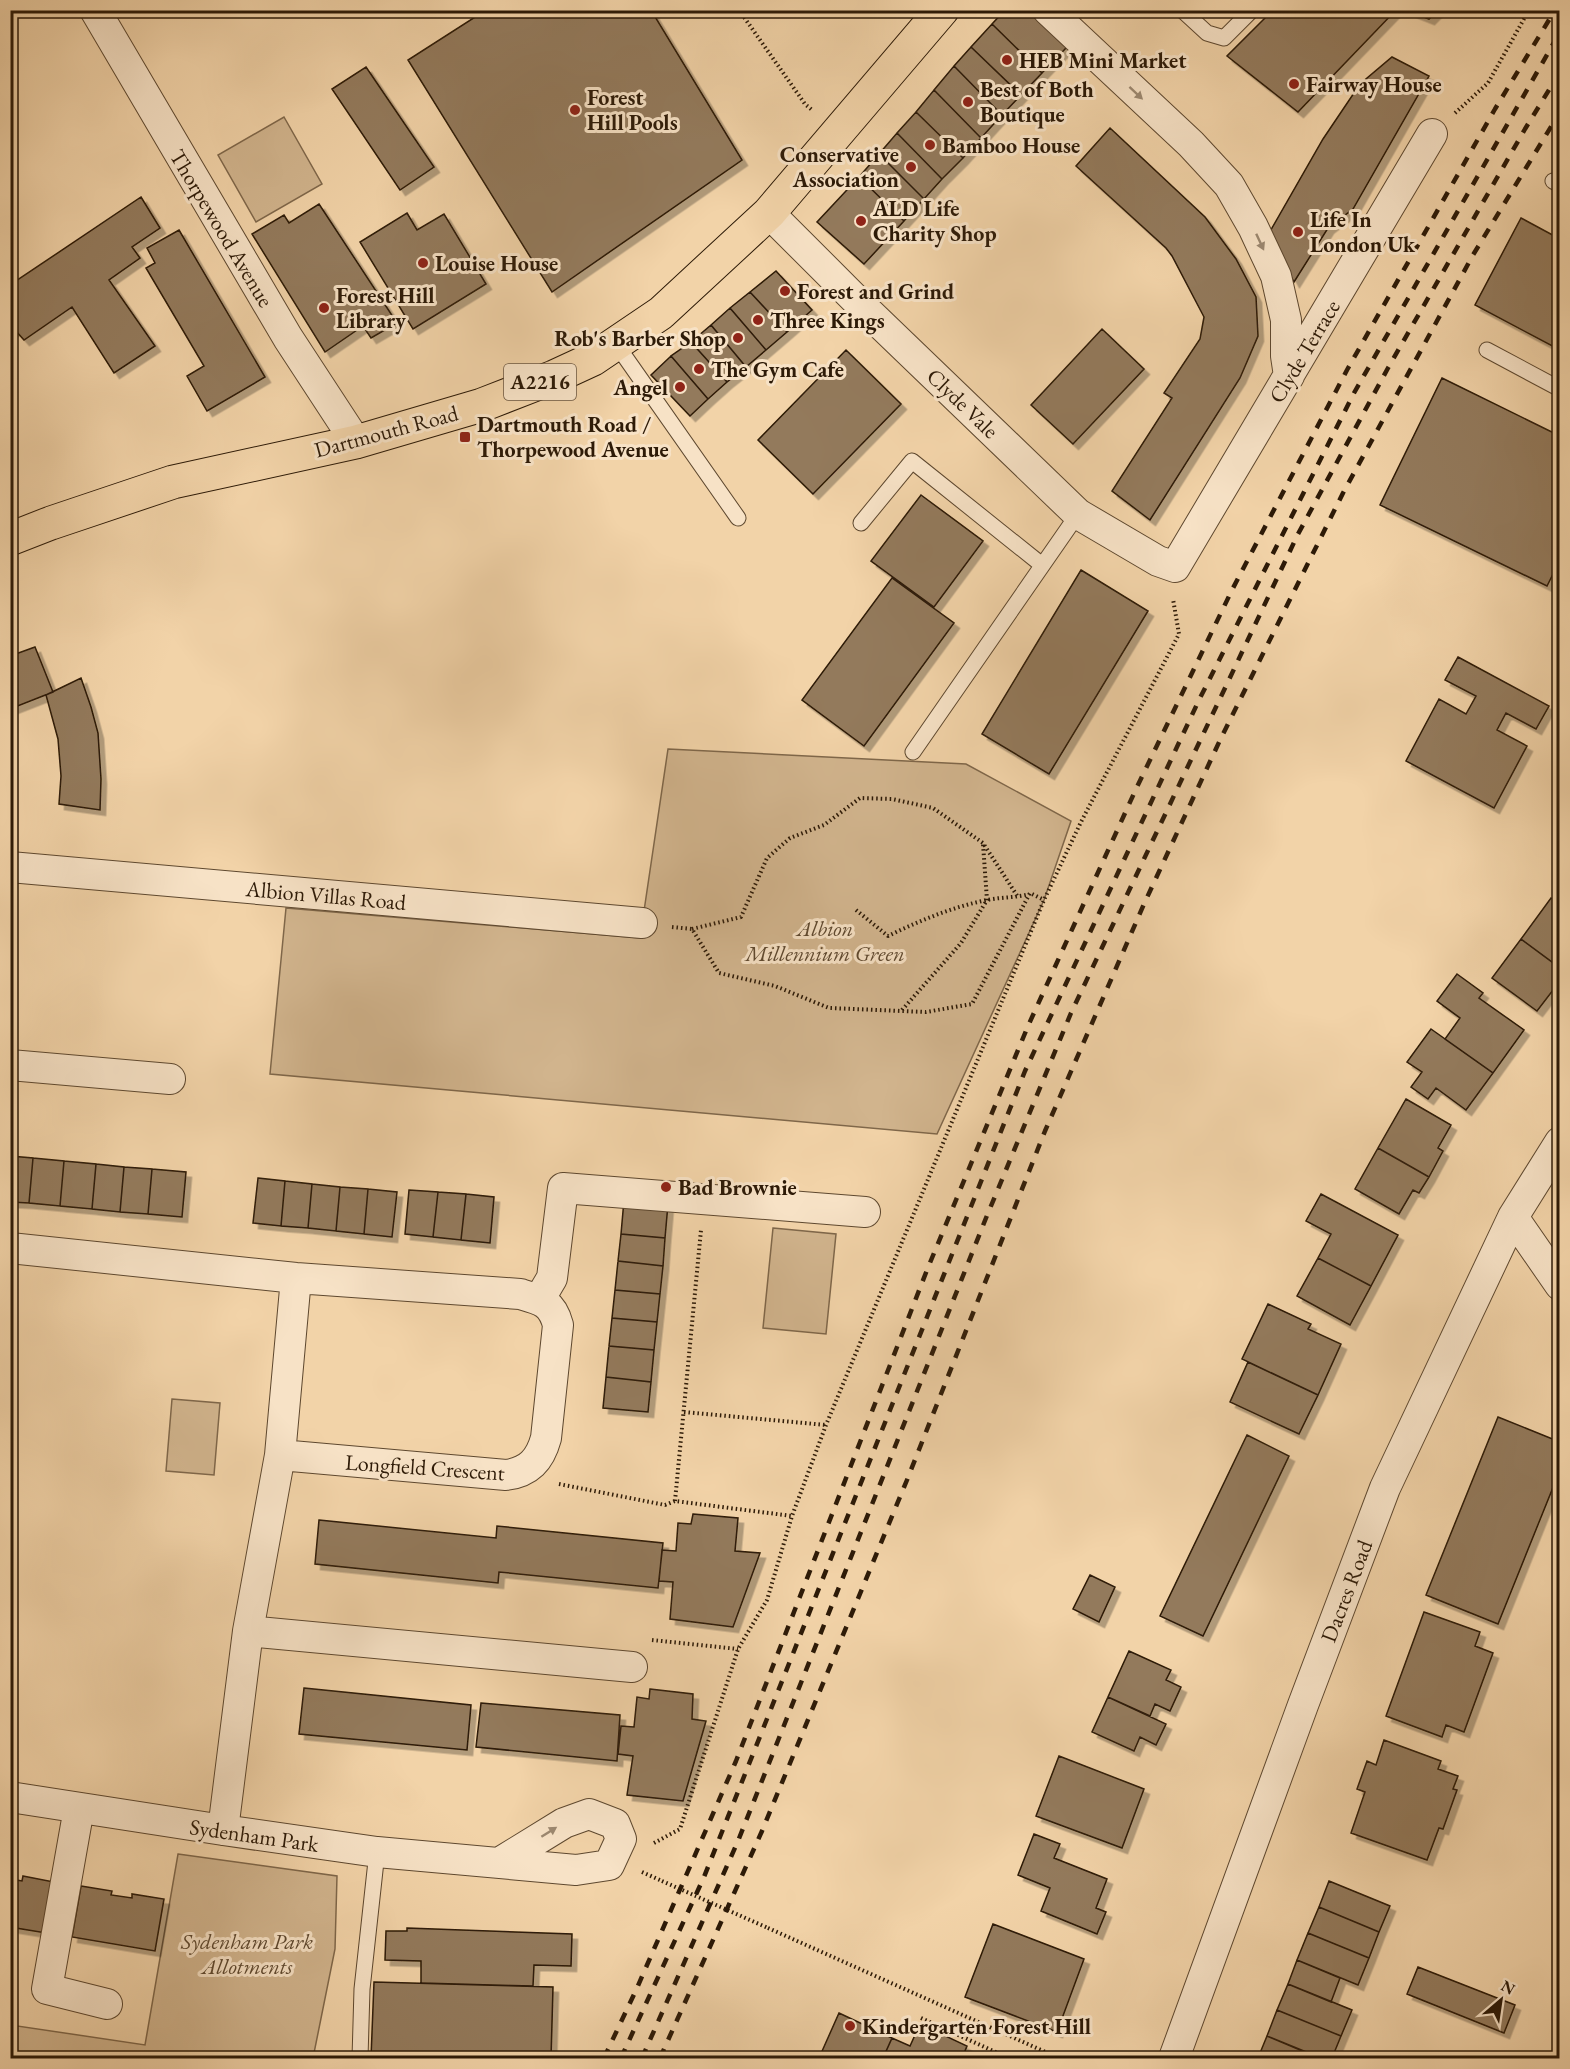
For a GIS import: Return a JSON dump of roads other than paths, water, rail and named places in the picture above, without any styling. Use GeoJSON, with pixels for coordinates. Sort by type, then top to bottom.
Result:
{"type":"FeatureCollection","features":[{"type":"Feature","properties":{"kind":"main road","name":"Dartmouth Road"},"geometry":{"type":"LineString","coordinates":[[10,540],[51,522],[172,482],[356,442],[482,405],[554,377],[593,358],[661,313],[769,213],[942,10]]}},
{"type":"Feature","properties":{"kind":"street","name":"Thorpewood Avenue"},"geometry":{"type":"LineString","coordinates":[[95,10],[288,338],[356,442]]}},
{"type":"Feature","properties":{"kind":"street"},"geometry":{"type":"LineString","coordinates":[[1048,10],[1191,144],[1229,185],[1253,227],[1276,276],[1286,320],[1286,356],[1289,376]]}},
{"type":"Feature","properties":{"kind":"street","name":"Clyde Terrace"},"geometry":{"type":"LineString","coordinates":[[1175,567],[1432,134]]}},
{"type":"Feature","properties":{"kind":"street","name":"Clyde Vale"},"geometry":{"type":"LineString","coordinates":[[769,213],[1078,514],[1158,561],[1175,567]]}},
{"type":"Feature","properties":{"kind":"street","name":"Albion Villas Road"},"geometry":{"type":"LineString","coordinates":[[10,867],[642,923]]}},
{"type":"Feature","properties":{"kind":"street"},"geometry":{"type":"LineString","coordinates":[[10,1065],[170,1079]]}},
{"type":"Feature","properties":{"kind":"street","name":"Dacres Road"},"geometry":{"type":"LineString","coordinates":[[1174,2058],[1385,1488],[1513,1217],[1560,1142]]}},
{"type":"Feature","properties":{"kind":"street"},"geometry":{"type":"LineString","coordinates":[[10,1248],[296,1278],[520,1294],[539,1300],[552,1278],[563,1188],[865,1212]]}},
{"type":"Feature","properties":{"kind":"street"},"geometry":{"type":"LineString","coordinates":[[1513,1217],[1560,1285]]}},
{"type":"Feature","properties":{"kind":"street"},"geometry":{"type":"LineString","coordinates":[[223,1830],[248,1631],[280,1455],[296,1278]]}},
{"type":"Feature","properties":{"kind":"street","name":"Longfield Crescent"},"geometry":{"type":"LineString","coordinates":[[280,1455],[506,1475],[517,1474],[529,1468],[543,1452],[546,1438],[558,1325],[554,1311],[539,1300]]}},
{"type":"Feature","properties":{"kind":"street"},"geometry":{"type":"LineString","coordinates":[[248,1631],[632,1667]]}},
{"type":"Feature","properties":{"kind":"street","name":"Sydenham Park"},"geometry":{"type":"LineString","coordinates":[[10,1797],[377,1852],[500,1863]]}},
{"type":"Feature","properties":{"kind":"street"},"geometry":{"type":"LineString","coordinates":[[79,1808],[47,1989],[107,2004]]}},
{"type":"Feature","properties":{"kind":"lane"},"geometry":{"type":"LineString","coordinates":[[1182,10],[1207,33],[1224,38],[1252,10]]}},
{"type":"Feature","properties":{"kind":"lane"},"geometry":{"type":"LineString","coordinates":[[616,344],[738,518]]}},
{"type":"Feature","properties":{"kind":"lane"},"geometry":{"type":"LineString","coordinates":[[1487,350],[1560,389]]}},
{"type":"Feature","properties":{"kind":"lane"},"geometry":{"type":"LineString","coordinates":[[861,523],[912,461],[1042,565]]}},
{"type":"Feature","properties":{"kind":"lane"},"geometry":{"type":"LineString","coordinates":[[913,752],[1078,514]]}},
{"type":"Feature","properties":{"kind":"lane"},"geometry":{"type":"LineString","coordinates":[[360,2058],[362,1989],[377,1852]]}},
{"type":"Feature","properties":{"kind":"railway"},"geometry":{"type":"LineString","coordinates":[[604,2058],[736,1761],[927,1270],[1028,1026],[1136,789],[1232,590],[1347,370],[1495,109],[1555,10]]}},
{"type":"Feature","properties":{"kind":"railway"},"geometry":{"type":"LineString","coordinates":[[621,2058],[704,1877],[1025,1071],[1199,700],[1354,393],[1560,32]]}},
{"type":"Feature","properties":{"kind":"railway"},"geometry":{"type":"LineString","coordinates":[[642,2058],[738,1841],[986,1218],[1071,1013],[1298,534],[1388,368],[1560,72]]}},
{"type":"Feature","properties":{"kind":"railway"},"geometry":{"type":"LineString","coordinates":[[660,2058],[762,1831],[907,1480],[1045,1131],[1144,904],[1221,738],[1343,493],[1473,255],[1560,112]]}},
{"type":"Feature","properties":{"kind":"place","name":"HEB Mini Market"},"geometry":{"type":"Point","coordinates":[1007,60]}},
{"type":"Feature","properties":{"kind":"place","name":"Fairway House"},"geometry":{"type":"Point","coordinates":[1294,84]}},
{"type":"Feature","properties":{"kind":"place","name":"Best of Both Boutique"},"geometry":{"type":"Point","coordinates":[968,102]}},
{"type":"Feature","properties":{"kind":"place","name":"Forest Hill Pools"},"geometry":{"type":"Point","coordinates":[575,110]}},
{"type":"Feature","properties":{"kind":"place","name":"Bamboo House"},"geometry":{"type":"Point","coordinates":[930,145]}},
{"type":"Feature","properties":{"kind":"place","name":"Conservative Association"},"geometry":{"type":"Point","coordinates":[911,167]}},
{"type":"Feature","properties":{"kind":"place","name":"ALD Life Charity Shop"},"geometry":{"type":"Point","coordinates":[861,221]}},
{"type":"Feature","properties":{"kind":"place","name":"Life In London Uk"},"geometry":{"type":"Point","coordinates":[1298,232]}},
{"type":"Feature","properties":{"kind":"place","name":"Louise House"},"geometry":{"type":"Point","coordinates":[423,263]}},
{"type":"Feature","properties":{"kind":"place","name":"Forest and Grind"},"geometry":{"type":"Point","coordinates":[785,291]}},
{"type":"Feature","properties":{"kind":"place","name":"Forest Hill Library"},"geometry":{"type":"Point","coordinates":[324,308]}},
{"type":"Feature","properties":{"kind":"place","name":"Three Kings"},"geometry":{"type":"Point","coordinates":[758,320]}},
{"type":"Feature","properties":{"kind":"place","name":"Rob's Barber Shop"},"geometry":{"type":"Point","coordinates":[738,338]}},
{"type":"Feature","properties":{"kind":"place","name":"The Gym Cafe"},"geometry":{"type":"Point","coordinates":[699,369]}},
{"type":"Feature","properties":{"kind":"place","name":"Angel"},"geometry":{"type":"Point","coordinates":[680,387]}},
{"type":"Feature","properties":{"kind":"place","name":"Dartmouth Road / Thorpewood Avenue"},"geometry":{"type":"Point","coordinates":[465,437]}},
{"type":"Feature","properties":{"kind":"place","name":"Bad Brownie"},"geometry":{"type":"Point","coordinates":[666,1187]}},
{"type":"Feature","properties":{"kind":"place","name":"Kindergarten Forest Hill"},"geometry":{"type":"Point","coordinates":[850,2026]}},
{"type":"Feature","properties":{"kind":"park label","name":"Albion Millennium Green"},"geometry":{"type":"Point","coordinates":[825,940]}},
{"type":"Feature","properties":{"kind":"park label","name":"Sydenham Park Allotments"},"geometry":{"type":"Point","coordinates":[247,1954]}}]}
